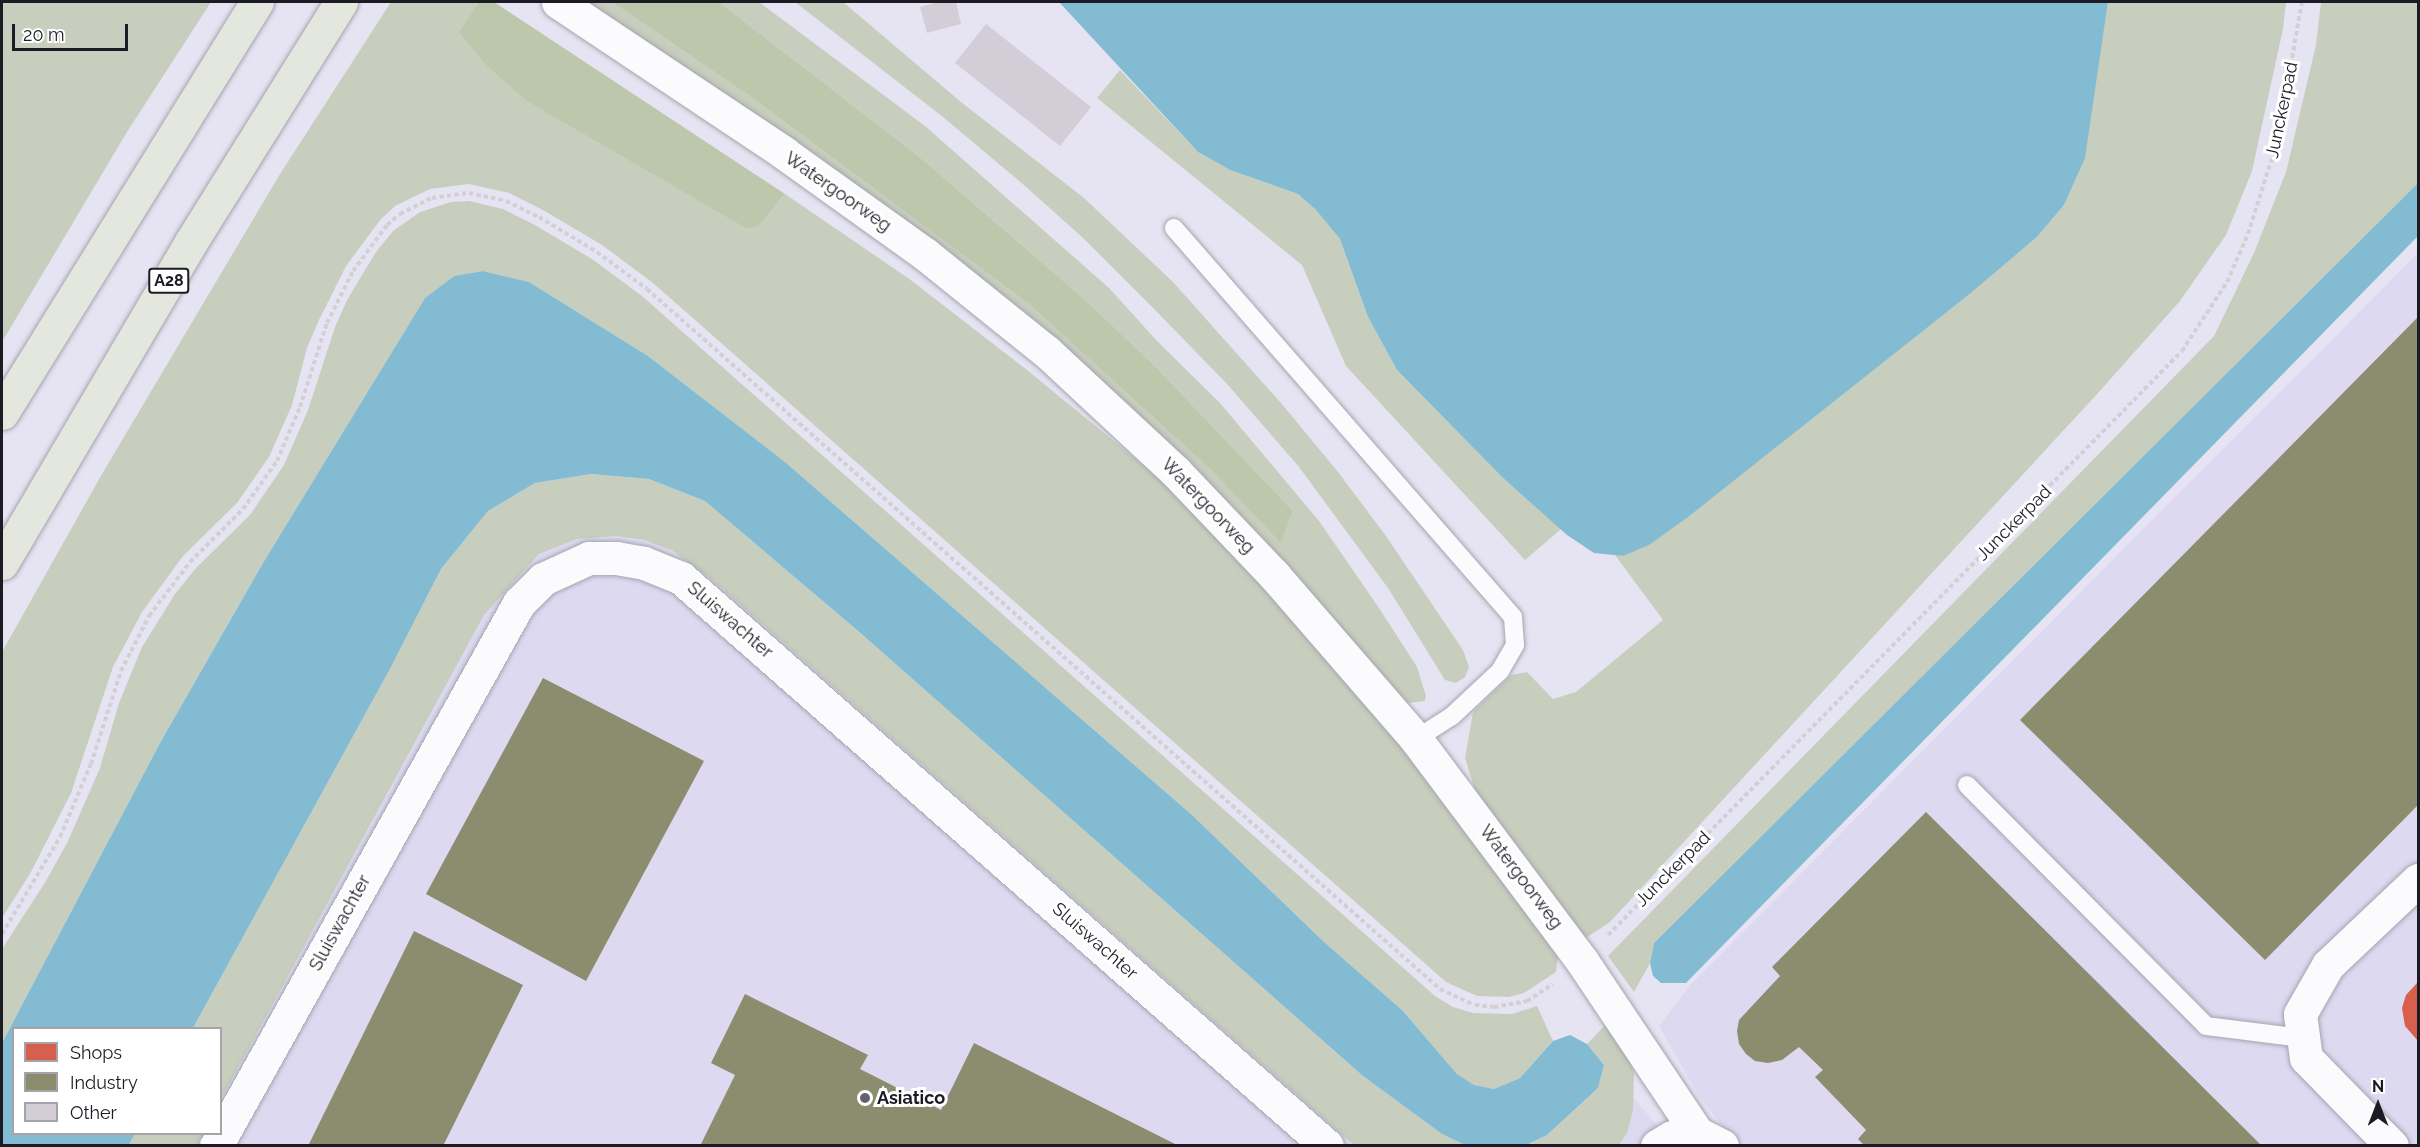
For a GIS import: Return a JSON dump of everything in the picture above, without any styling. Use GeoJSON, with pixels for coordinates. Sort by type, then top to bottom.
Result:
{"type":"FeatureCollection","features":[{"type":"Feature","properties":{"kind":"highway"},"geometry":{"type":"LineString","coordinates":[[2,413],[257,2]]}},
{"type":"Feature","properties":{"kind":"highway","name":"A28"},"geometry":{"type":"LineString","coordinates":[[2,563],[191,242],[341,2]]}},
{"type":"Feature","properties":{"kind":"street","name":"Watergoorweg"},"geometry":{"type":"LineString","coordinates":[[558,2],[871,214],[925,254],[1047,352],[1176,472],[1224,522],[1416,739],[1582,961],[1710,1139]]}},
{"type":"Feature","properties":{"kind":"street","name":"Sluiswachter"},"geometry":{"type":"LineString","coordinates":[[216,1146],[519,603],[543,579],[568,566],[589,558],[616,558],[644,563],[681,578],[1327,1146]]}},
{"type":"Feature","properties":{"kind":"street"},"geometry":{"type":"LineString","coordinates":[[2392,1146],[2306,1058],[2300,1014],[2328,965],[2418,880]]}},
{"type":"Feature","properties":{"kind":"street"},"geometry":{"type":"LineString","coordinates":[[1657,1146],[1672,1137],[1710,1139]]}},
{"type":"Feature","properties":{"kind":"lane"},"geometry":{"type":"LineString","coordinates":[[1174,228],[1513,617],[1515,645],[1500,671],[1452,716],[1416,739]]}},
{"type":"Feature","properties":{"kind":"lane"},"geometry":{"type":"LineString","coordinates":[[1967,785],[2206,1026],[2303,1038]]}},
{"type":"Feature","properties":{"kind":"path","name":"Junckerpad"},"geometry":{"type":"LineString","coordinates":[[1582,961],[2182,351],[2227,282],[2248,234],[2278,139],[2302,2]]}},
{"type":"Feature","properties":{"kind":"shaded area"},"geometry":{"type":"Polygon","coordinates":[[[2418,253],[2418,1145],[1738,1145],[1700,1098],[1659,1026],[1690,985],[2418,253]]]}},
{"type":"Feature","properties":{"kind":"shaded area"},"geometry":{"type":"Polygon","coordinates":[[[673,517],[1424,1146],[170,1146],[176,1135],[222,1135],[222,1044],[484,543],[673,517]]]}},
{"type":"Feature","properties":{"kind":"shaded area"},"geometry":{"type":"Polygon","coordinates":[[[1620,1081],[1673,1145],[1551,1146],[1620,1081]]]}},
{"type":"Feature","properties":{"kind":"green space"},"geometry":{"type":"Polygon","coordinates":[[[2,2],[211,2],[127,132],[2,342],[2,2]]]}},
{"type":"Feature","properties":{"kind":"green space"},"geometry":{"type":"Polygon","coordinates":[[[391,2],[479,2],[460,32],[759,226],[785,194],[908,278],[1027,370],[1159,478],[1222,540],[1368,703],[1492,859],[1558,956],[1556,972],[1524,993],[1509,997],[1477,996],[1446,982],[653,283],[602,245],[543,210],[509,193],[469,184],[430,189],[395,206],[381,219],[346,266],[307,348],[292,405],[269,457],[237,503],[183,556],[142,612],[113,667],[71,793],[31,872],[2,918],[2,652],[102,474],[280,174],[391,2]]]}},
{"type":"Feature","properties":{"kind":"green space"},"geometry":{"type":"Polygon","coordinates":[[[479,2],[494,2],[785,194],[759,226],[746,228],[527,101],[487,66],[459,32],[479,2]]]}},
{"type":"Feature","properties":{"kind":"green space"},"geometry":{"type":"Polygon","coordinates":[[[588,2],[612,2],[751,97],[1030,305],[1211,470],[1281,542],[1293,511],[1154,365],[1083,298],[922,159],[719,2],[759,2],[925,126],[1109,288],[1157,341],[1220,403],[1319,521],[1379,608],[1417,667],[1426,696],[1425,701],[1408,703],[1238,517],[646,42],[588,2]]]}},
{"type":"Feature","properties":{"kind":"green space"},"geometry":{"type":"Polygon","coordinates":[[[612,2],[719,2],[922,159],[1083,298],[1154,365],[1293,511],[1281,543],[1211,470],[1030,305],[751,97],[612,2]]]}},
{"type":"Feature","properties":{"kind":"green space"},"geometry":{"type":"Polygon","coordinates":[[[795,2],[843,2],[961,102],[1084,198],[1173,282],[1281,403],[1338,472],[1386,536],[1463,650],[1469,667],[1465,677],[1456,683],[1445,680],[1388,588],[1299,467],[1228,385],[1159,314],[1082,237],[1025,186],[943,117],[795,2]]]}},
{"type":"Feature","properties":{"kind":"green space"},"geometry":{"type":"Polygon","coordinates":[[[2108,2],[2286,2],[2283,29],[2252,171],[2226,235],[2180,301],[2098,393],[1610,922],[1586,938],[1475,790],[1465,758],[1473,712],[1511,675],[1527,672],[1553,699],[1576,692],[1663,620],[1615,555],[1623,556],[1972,292],[2037,237],[2064,205],[2084,158],[2108,2]]]}},
{"type":"Feature","properties":{"kind":"green space"},"geometry":{"type":"Polygon","coordinates":[[[2321,2],[2418,2],[2418,183],[1654,943],[1650,963],[1634,992],[1608,956],[2214,336],[2254,253],[2286,172],[2316,45],[2321,2]]]}},
{"type":"Feature","properties":{"kind":"green space"},"geometry":{"type":"Polygon","coordinates":[[[1120,70],[1198,152],[1230,170],[1298,194],[1316,210],[1340,239],[1368,317],[1397,370],[1502,477],[1561,529],[1525,560],[1346,366],[1302,265],[1097,98],[1120,70]]]}},
{"type":"Feature","properties":{"kind":"green space"},"geometry":{"type":"Polygon","coordinates":[[[469,201],[503,209],[535,225],[592,259],[642,296],[1435,996],[1453,1007],[1473,1013],[1512,1014],[1537,1006],[1553,1041],[1520,1078],[1494,1089],[1474,1085],[1457,1074],[1402,1010],[1324,942],[1192,815],[785,462],[648,356],[529,282],[483,271],[454,276],[425,298],[263,563],[160,743],[2,1043],[2,949],[46,881],[68,841],[100,768],[119,703],[142,647],[175,594],[196,568],[250,515],[284,465],[308,410],[335,327],[347,300],[376,252],[393,231],[420,212],[451,202],[469,201]]]}},
{"type":"Feature","properties":{"kind":"green space"},"geometry":{"type":"Polygon","coordinates":[[[591,474],[649,479],[705,501],[857,630],[1363,1076],[1442,1134],[1465,1145],[1354,1145],[710,578],[673,551],[645,540],[616,536],[577,539],[539,554],[484,615],[222,1097],[222,1027],[194,1027],[391,667],[441,569],[488,511],[535,483],[591,474]]]}},
{"type":"Feature","properties":{"kind":"green space"},"geometry":{"type":"Polygon","coordinates":[[[1606,1024],[1628,1055],[1634,1073],[1633,1110],[1627,1133],[1619,1145],[1527,1146],[1547,1135],[1598,1088],[1604,1065],[1587,1044],[1606,1024]]]}},
{"type":"Feature","properties":{"kind":"green space"},"geometry":{"type":"Polygon","coordinates":[[[134,1135],[202,1135],[197,1145],[129,1146],[134,1135]]]}},
{"type":"Feature","properties":{"kind":"water"},"geometry":{"type":"Polygon","coordinates":[[[1059,2],[2108,2],[2085,158],[2064,205],[2037,237],[1972,292],[1688,517],[1649,545],[1623,556],[1594,553],[1567,535],[1502,477],[1397,370],[1368,317],[1340,239],[1316,210],[1298,194],[1230,170],[1198,152],[1059,2]]]}},
{"type":"Feature","properties":{"kind":"water"},"geometry":{"type":"Polygon","coordinates":[[[2418,183],[2418,236],[1686,983],[1661,983],[1653,976],[1650,963],[1654,943],[2418,183]]]}},
{"type":"Feature","properties":{"kind":"water"},"geometry":{"type":"Polygon","coordinates":[[[483,271],[529,282],[648,356],[785,462],[1192,815],[1324,942],[1402,1010],[1457,1074],[1474,1085],[1494,1089],[1520,1078],[1553,1041],[1570,1035],[1587,1044],[1604,1065],[1598,1088],[1547,1135],[1527,1145],[1465,1145],[1442,1134],[1363,1076],[857,630],[705,501],[649,479],[591,474],[535,483],[488,511],[441,569],[391,667],[194,1027],[12,1027],[12,1135],[134,1135],[129,1145],[2,1145],[2,1043],[160,743],[263,563],[425,298],[454,276],[483,271]]]}},
{"type":"Feature","properties":{"kind":"building: Shops"},"geometry":{"type":"Polygon","coordinates":[[[2418,982],[2418,1041],[2405,1026],[2402,1008],[2406,995],[2418,982]]]}},
{"type":"Feature","properties":{"kind":"building: Industry"},"geometry":{"type":"Polygon","coordinates":[[[2418,317],[2418,805],[2265,960],[2020,720],[2418,317]]]}},
{"type":"Feature","properties":{"kind":"building: Industry"},"geometry":{"type":"Polygon","coordinates":[[[543,678],[704,761],[586,981],[426,894],[543,678]]]}},
{"type":"Feature","properties":{"kind":"building: Industry"},"geometry":{"type":"Polygon","coordinates":[[[1926,812],[2262,1146],[1865,1146],[1858,1139],[1866,1130],[1815,1077],[1823,1070],[1799,1047],[1782,1060],[1768,1063],[1755,1061],[1746,1054],[1739,1044],[1737,1031],[1739,1020],[1780,976],[1772,967],[1926,812]]]}},
{"type":"Feature","properties":{"kind":"building: Industry"},"geometry":{"type":"Polygon","coordinates":[[[414,931],[523,985],[443,1146],[308,1146],[414,931]]]}},
{"type":"Feature","properties":{"kind":"building: Industry"},"geometry":{"type":"Polygon","coordinates":[[[745,994],[868,1055],[860,1069],[941,1110],[974,1043],[1179,1146],[700,1146],[735,1075],[711,1063],[745,994]]]}},
{"type":"Feature","properties":{"kind":"building: Other"},"geometry":{"type":"Polygon","coordinates":[[[938,2],[956,2],[961,24],[927,33],[920,7],[938,2]]]}},
{"type":"Feature","properties":{"kind":"building: Other"},"geometry":{"type":"Polygon","coordinates":[[[986,24],[1091,107],[1060,146],[955,63],[986,24]]]}},
{"type":"Feature","properties":{"kind":"place","name":"Asiatico"},"geometry":{"type":"Point","coordinates":[865,1098]}}]}
